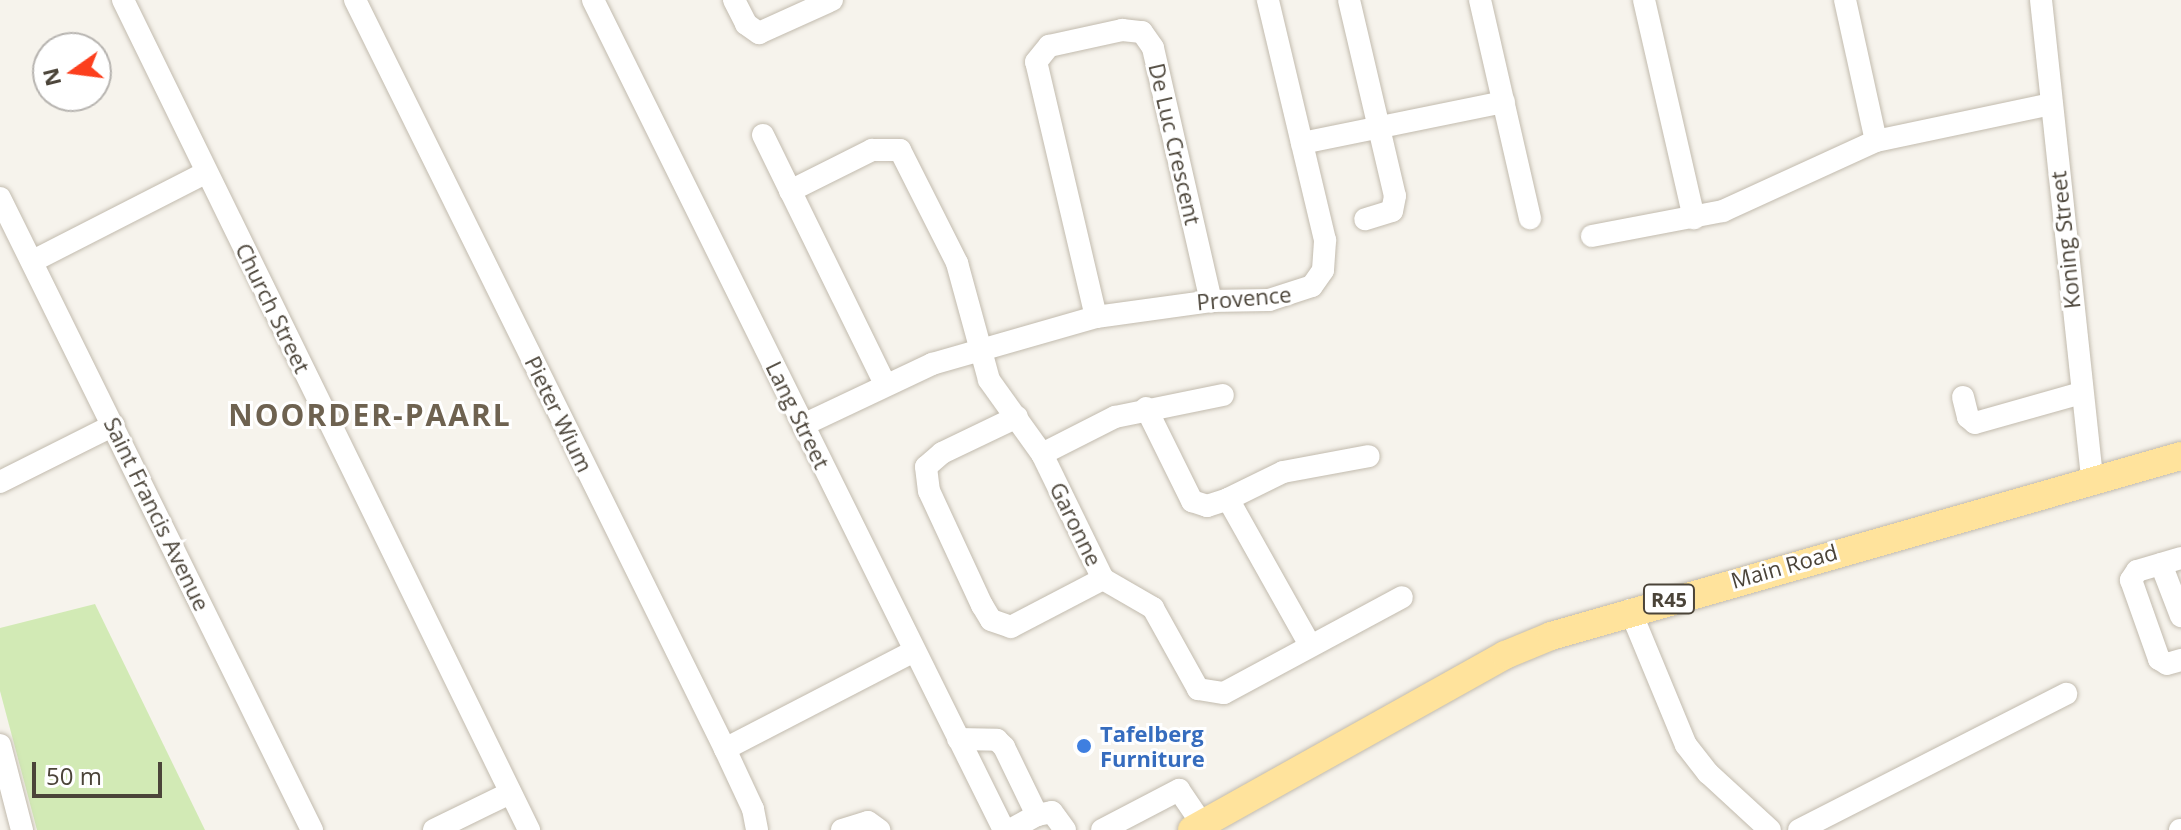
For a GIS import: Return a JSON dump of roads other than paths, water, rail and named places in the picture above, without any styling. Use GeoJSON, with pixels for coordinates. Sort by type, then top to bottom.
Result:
{"type":"FeatureCollection","features":[{"type":"Feature","properties":{"kind":"main road","name":"Main Road"},"geometry":{"type":"LineString","coordinates":[[1197,827],[1505,655],[1630,610],[2181,456]]}},
{"type":"Feature","properties":{"kind":"street","name":"Church Street"},"geometry":{"type":"LineString","coordinates":[[123,0],[529,830]]}},
{"type":"Feature","properties":{"kind":"street","name":"Pieter Wium"},"geometry":{"type":"LineString","coordinates":[[355,0],[725,749],[753,809],[757,830]]}},
{"type":"Feature","properties":{"kind":"street","name":"Lang Street"},"geometry":{"type":"LineString","coordinates":[[593,0],[914,651],[1007,830]]}},
{"type":"Feature","properties":{"kind":"street"},"geometry":{"type":"LineString","coordinates":[[734,0],[746,24],[759,33],[832,0]]}},
{"type":"Feature","properties":{"kind":"street","name":"Provence"},"geometry":{"type":"LineString","coordinates":[[979,349],[1096,317],[1211,301],[1290,297],[1319,278],[1325,240],[1268,0]]}},
{"type":"Feature","properties":{"kind":"street"},"geometry":{"type":"LineString","coordinates":[[1349,0],[1396,204],[1392,211],[1365,219]]}},
{"type":"Feature","properties":{"kind":"street"},"geometry":{"type":"LineString","coordinates":[[1480,0],[1530,218]]}},
{"type":"Feature","properties":{"kind":"street"},"geometry":{"type":"LineString","coordinates":[[1644,0],[1694,218]]}},
{"type":"Feature","properties":{"kind":"street"},"geometry":{"type":"LineString","coordinates":[[1845,0],[1876,141]]}},
{"type":"Feature","properties":{"kind":"street","name":"Koning Street"},"geometry":{"type":"LineString","coordinates":[[2041,0],[2092,480]]}},
{"type":"Feature","properties":{"kind":"street","name":"De Luc Crescent"},"geometry":{"type":"LineString","coordinates":[[1096,317],[1036,62],[1049,46],[1122,30],[1142,32],[1153,48],[1211,301]]}},
{"type":"Feature","properties":{"kind":"street"},"geometry":{"type":"LineString","coordinates":[[1302,143],[1504,102]]}},
{"type":"Feature","properties":{"kind":"street"},"geometry":{"type":"LineString","coordinates":[[1592,236],[1694,218],[1735,206],[1876,141],[2051,104]]}},
{"type":"Feature","properties":{"kind":"street"},"geometry":{"type":"LineString","coordinates":[[763,135],[885,384]]}},
{"type":"Feature","properties":{"kind":"street","name":"Garonne"},"geometry":{"type":"LineString","coordinates":[[790,191],[872,150],[900,150],[957,263],[989,380],[1042,454],[1103,579],[1153,608],[1194,684],[1207,694],[1224,693],[1402,597]]}},
{"type":"Feature","properties":{"kind":"street"},"geometry":{"type":"LineString","coordinates":[[33,261],[207,172]]}},
{"type":"Feature","properties":{"kind":"street","name":"Saint Francis Avenue"},"geometry":{"type":"LineString","coordinates":[[0,198],[312,830]]}},
{"type":"Feature","properties":{"kind":"street"},"geometry":{"type":"LineString","coordinates":[[803,425],[885,384],[979,349]]}},
{"type":"Feature","properties":{"kind":"street"},"geometry":{"type":"LineString","coordinates":[[1963,397],[1968,417],[1975,423],[2081,393]]}},
{"type":"Feature","properties":{"kind":"street"},"geometry":{"type":"LineString","coordinates":[[1042,454],[1090,428],[1146,408],[1223,395]]}},
{"type":"Feature","properties":{"kind":"street"},"geometry":{"type":"LineString","coordinates":[[1146,408],[1192,501],[1207,506],[1283,472],[1369,456]]}},
{"type":"Feature","properties":{"kind":"street"},"geometry":{"type":"LineString","coordinates":[[1017,417],[942,453],[926,467],[929,491],[982,605],[991,620],[1011,627],[1103,579]]}},
{"type":"Feature","properties":{"kind":"street"},"geometry":{"type":"LineString","coordinates":[[0,482],[114,425]]}},
{"type":"Feature","properties":{"kind":"street"},"geometry":{"type":"LineString","coordinates":[[1228,499],[1310,645]]}},
{"type":"Feature","properties":{"kind":"street"},"geometry":{"type":"LineString","coordinates":[[2181,616],[2171,561],[2137,571],[2131,588],[2159,659],[2167,664],[2181,660]]}},
{"type":"Feature","properties":{"kind":"street"},"geometry":{"type":"LineString","coordinates":[[1630,610],[1686,745],[1708,773],[1770,830]]}},
{"type":"Feature","properties":{"kind":"street"},"geometry":{"type":"LineString","coordinates":[[725,749],[914,651]]}},
{"type":"Feature","properties":{"kind":"street"},"geometry":{"type":"LineString","coordinates":[[1799,830],[2066,694]]}},
{"type":"Feature","properties":{"kind":"street"},"geometry":{"type":"LineString","coordinates":[[958,739],[1001,742],[1037,815]]}},
{"type":"Feature","properties":{"kind":"street"},"geometry":{"type":"LineString","coordinates":[[0,745],[22,830]]}},
{"type":"Feature","properties":{"kind":"street"},"geometry":{"type":"LineString","coordinates":[[1102,830],[1179,790],[1197,827]]}},
{"type":"Feature","properties":{"kind":"street"},"geometry":{"type":"LineString","coordinates":[[434,830],[510,793]]}},
{"type":"Feature","properties":{"kind":"street"},"geometry":{"type":"LineString","coordinates":[[1007,830],[1037,815],[1052,812],[1065,830]]}},
{"type":"Feature","properties":{"kind":"street"},"geometry":{"type":"LineString","coordinates":[[842,830],[868,822],[879,830]]}},
{"type":"Feature","properties":{"kind":"place","name":"Tafelberg Furniture"},"geometry":{"type":"Point","coordinates":[1084,746]}},
{"type":"Feature","properties":{"kind":"district","name":"NOORDER-PAARL"},"geometry":{"type":"Point","coordinates":[370,415]}}]}
